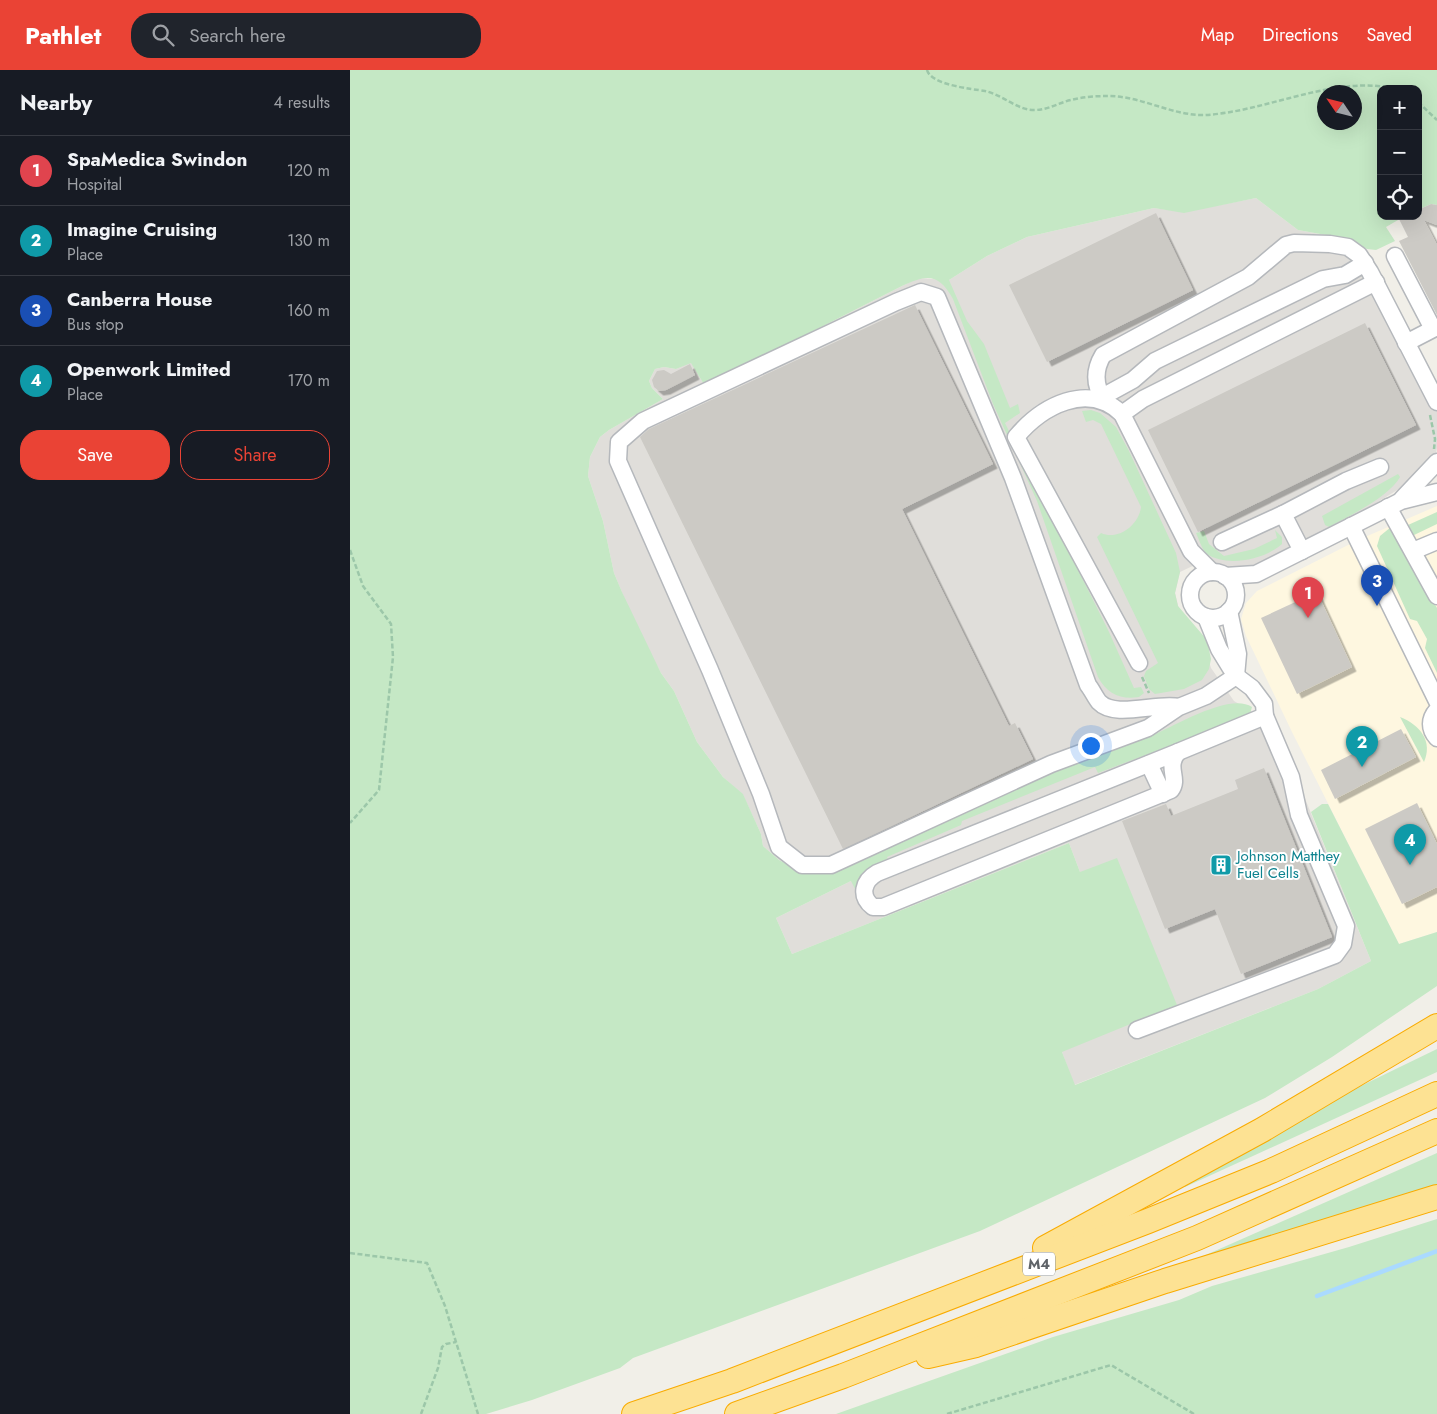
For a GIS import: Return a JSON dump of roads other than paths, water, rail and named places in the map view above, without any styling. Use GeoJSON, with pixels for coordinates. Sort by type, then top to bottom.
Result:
{"type":"FeatureCollection","features":[{"type":"Feature","properties":{"kind":"highway","name":"M4"},"geometry":{"type":"LineString","coordinates":[[947,1300],[1246,1140],[1437,1026]]}},
{"type":"Feature","properties":{"kind":"highway","name":"M4"},"geometry":{"type":"LineString","coordinates":[[634,1414],[732,1381],[947,1300],[1271,1171],[1437,1094]]}},
{"type":"Feature","properties":{"kind":"highway","name":"M4"},"geometry":{"type":"LineString","coordinates":[[737,1414],[843,1376],[1197,1238],[1437,1131]]}},
{"type":"Feature","properties":{"kind":"highway","name":"M4"},"geometry":{"type":"LineString","coordinates":[[843,1376],[976,1345],[1165,1281],[1437,1197]]}},
{"type":"Feature","properties":{"kind":"street"},"geometry":{"type":"LineString","coordinates":[[1103,399],[1095,375],[1096,367],[1103,355],[1248,277],[1274,252],[1294,243],[1348,247],[1359,255],[1366,263],[1437,402]]}},
{"type":"Feature","properties":{"kind":"street"},"geometry":{"type":"LineString","coordinates":[[1396,256],[1433,329],[1406,343]]}},
{"type":"Feature","properties":{"kind":"street"},"geometry":{"type":"LineString","coordinates":[[1103,399],[1133,380],[1155,361],[1324,279],[1345,275],[1366,263]]}},
{"type":"Feature","properties":{"kind":"street"},"geometry":{"type":"LineString","coordinates":[[1122,414],[1143,399],[1376,282]]}},
{"type":"Feature","properties":{"kind":"street"},"geometry":{"type":"LineString","coordinates":[[1179,707],[1156,706],[1114,710],[1100,703],[1088,685],[1013,478],[937,296],[921,292],[896,302],[643,422],[618,442],[618,462],[710,670],[761,794],[779,847],[802,865],[831,865],[1052,764],[1148,728],[1179,707],[1206,696],[1236,676]]}},
{"type":"Feature","properties":{"kind":"street"},"geometry":{"type":"LineString","coordinates":[[1139,664],[1016,436],[1031,419],[1074,399],[1089,397],[1103,399],[1122,414],[1191,551],[1193,584],[1190,594],[1192,604],[1198,613],[1206,617],[1215,618],[1232,604],[1256,574],[1394,504],[1437,492]]}},
{"type":"Feature","properties":{"kind":"street"},"geometry":{"type":"LineString","coordinates":[[1394,504],[1434,459]]}},
{"type":"Feature","properties":{"kind":"street"},"geometry":{"type":"LineString","coordinates":[[1222,542],[1283,514],[1346,481],[1380,467]]}},
{"type":"Feature","properties":{"kind":"street"},"geometry":{"type":"LineString","coordinates":[[1394,504],[1413,551],[1437,596]]}},
{"type":"Feature","properties":{"kind":"street"},"geometry":{"type":"LineString","coordinates":[[1283,514],[1302,551]]}},
{"type":"Feature","properties":{"kind":"street"},"geometry":{"type":"LineString","coordinates":[[1352,526],[1437,701]]}},
{"type":"Feature","properties":{"kind":"street"},"geometry":{"type":"LineString","coordinates":[[1413,551],[1437,541]]}},
{"type":"Feature","properties":{"kind":"street"},"geometry":{"type":"LineString","coordinates":[[1191,551],[1232,583],[1232,604],[1238,654],[1236,676]]}},
{"type":"Feature","properties":{"kind":"street"},"geometry":{"type":"LineString","coordinates":[[1193,584],[1198,578],[1219,574],[1256,574]]}},
{"type":"Feature","properties":{"kind":"street"},"geometry":{"type":"LineString","coordinates":[[1137,1030],[1335,955],[1343,944],[1346,926],[1299,815],[1291,777],[1265,716],[1265,708],[1259,697],[1236,676],[1219,649],[1206,617]]}},
{"type":"Feature","properties":{"kind":"street"},"geometry":{"type":"LineString","coordinates":[[1437,710],[1432,716],[1430,724],[1437,738]]}},
{"type":"Feature","properties":{"kind":"street"},"geometry":{"type":"LineString","coordinates":[[1178,752],[1171,764],[1174,786],[1163,794],[883,908],[873,906],[867,899],[864,887],[869,878],[877,873],[1265,716]]}},
{"type":"Feature","properties":{"kind":"street"},"geometry":{"type":"LineString","coordinates":[[1149,764],[1163,794]]}},
{"type":"Feature","properties":{"kind":"waterway"},"geometry":{"type":"LineString","coordinates":[[1317,1296],[1437,1251]]}},
{"type":"Feature","properties":{"kind":"place","name":"Canberra House"},"geometry":{"type":"Point","coordinates":[1377,606]}},
{"type":"Feature","properties":{"kind":"place","name":"SpaMedica Swindon"},"geometry":{"type":"Point","coordinates":[1308,618]}},
{"type":"Feature","properties":{"kind":"place","name":"Imagine Cruising"},"geometry":{"type":"Point","coordinates":[1362,767]}},
{"type":"Feature","properties":{"kind":"place","name":"Johnson Matthey Fuel Cells"},"geometry":{"type":"Point","coordinates":[1221,865]}},
{"type":"Feature","properties":{"kind":"place","name":"Openwork Limited"},"geometry":{"type":"Point","coordinates":[1410,865]}}]}
